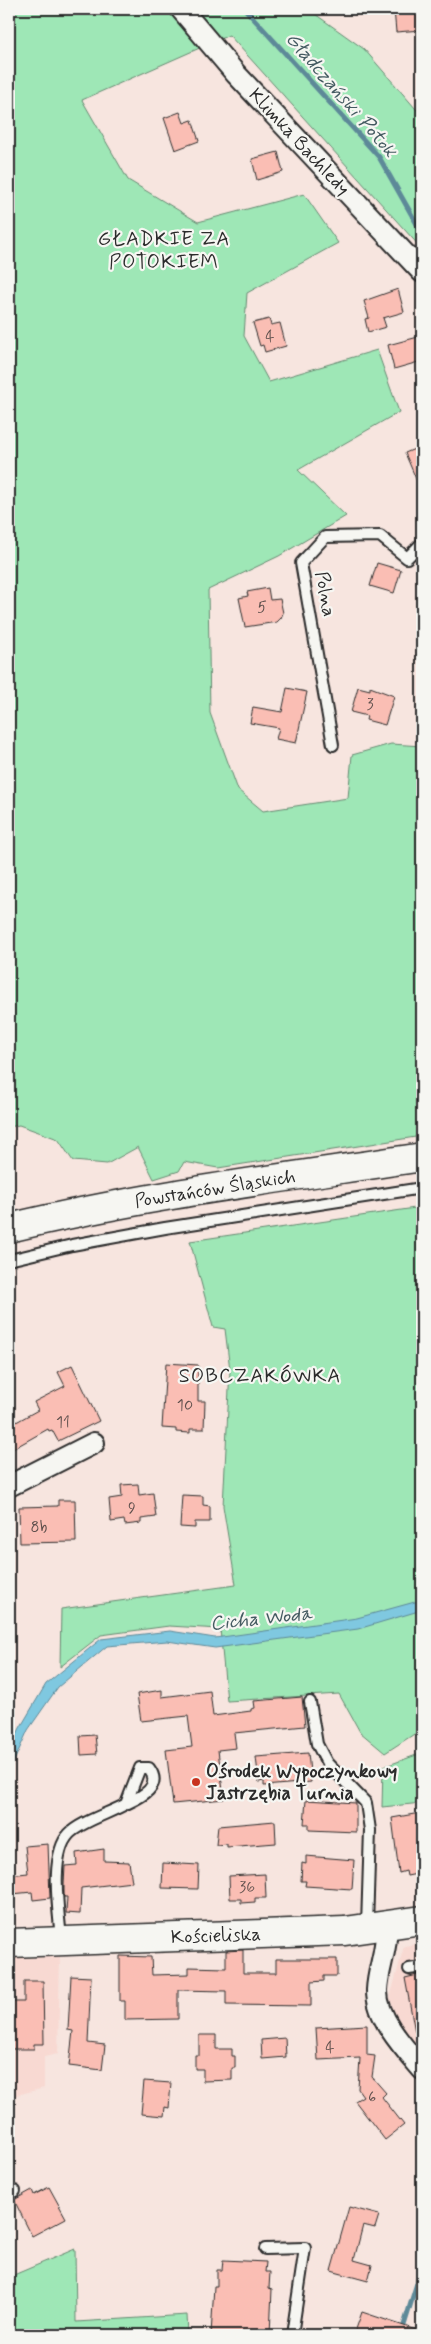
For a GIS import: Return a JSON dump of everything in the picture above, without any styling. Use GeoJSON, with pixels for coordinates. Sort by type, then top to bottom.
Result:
{"type":"FeatureCollection","features":[{"type":"Feature","properties":{"kind":"street","name":"Klimka Bachledy"},"geometry":{"type":"LineString","coordinates":[[181,9],[236,74],[422,272]]}},
{"type":"Feature","properties":{"kind":"street","name":"Powstańców Śląskich"},"geometry":{"type":"LineString","coordinates":[[9,1228],[64,1215],[178,1194],[422,1157]]}},
{"type":"Feature","properties":{"kind":"street"},"geometry":{"type":"LineString","coordinates":[[9,1486],[94,1443]]}},
{"type":"Feature","properties":{"kind":"street","name":"Kościeliska"},"geometry":{"type":"LineString","coordinates":[[9,1943],[322,1932],[377,1927],[422,1920]]}},
{"type":"Feature","properties":{"kind":"street"},"geometry":{"type":"LineString","coordinates":[[377,1927],[386,1947],[377,1992],[385,2023],[422,2069]]}},
{"type":"Feature","properties":{"kind":"lane","name":"Polna"},"geometry":{"type":"LineString","coordinates":[[333,745],[302,563],[324,537],[380,536],[407,558],[422,543]]}},
{"type":"Feature","properties":{"kind":"lane"},"geometry":{"type":"LineString","coordinates":[[9,1260],[72,1245],[165,1228],[422,1188]]}},
{"type":"Feature","properties":{"kind":"lane"},"geometry":{"type":"LineString","coordinates":[[310,1702],[317,1744],[327,1763],[366,1803],[370,1830],[377,1927]]}},
{"type":"Feature","properties":{"kind":"lane"},"geometry":{"type":"LineString","coordinates":[[62,1941],[57,1882],[59,1853],[63,1842],[69,1834],[85,1823],[106,1815],[126,1804]]}},
{"type":"Feature","properties":{"kind":"lane"},"geometry":{"type":"LineString","coordinates":[[409,1969],[422,1966]]}},
{"type":"Feature","properties":{"kind":"lane"},"geometry":{"type":"LineString","coordinates":[[265,2250],[305,2248],[292,2335]]}},
{"type":"Feature","properties":{"kind":"shaded area"},"geometry":{"type":"Polygon","coordinates":[[[422,1943],[422,2056],[398,2028],[390,1998],[404,1946],[422,1943]]]}},
{"type":"Feature","properties":{"kind":"shaded area"},"geometry":{"type":"Polygon","coordinates":[[[60,1957],[58,2054],[44,2057],[44,2088],[9,2097],[9,1958],[60,1957]]]}},
{"type":"Feature","properties":{"kind":"green space"},"geometry":{"type":"Polygon","coordinates":[[[9,9],[308,9],[364,49],[422,116],[422,249],[229,35],[82,100],[128,180],[198,222],[304,194],[338,243],[247,293],[244,336],[269,382],[377,350],[399,412],[298,470],[346,516],[279,556],[208,590],[210,713],[238,790],[263,811],[348,798],[352,755],[391,744],[422,746],[422,1136],[218,1168],[184,1162],[179,1171],[154,1179],[138,1147],[107,1164],[73,1161],[58,1139],[19,1125],[9,1127],[9,9]]]}},
{"type":"Feature","properties":{"kind":"green space"},"geometry":{"type":"Polygon","coordinates":[[[422,1207],[422,1729],[385,1753],[360,1732],[339,1694],[227,1701],[220,1629],[169,1626],[101,1635],[60,1667],[61,1609],[236,1585],[223,1506],[230,1370],[225,1329],[213,1327],[190,1241],[422,1207]]]}},
{"type":"Feature","properties":{"kind":"green space"},"geometry":{"type":"Polygon","coordinates":[[[422,1753],[422,1803],[382,1807],[383,1767],[422,1753]]]}},
{"type":"Feature","properties":{"kind":"green space"},"geometry":{"type":"Polygon","coordinates":[[[75,2249],[76,2322],[187,2315],[188,2335],[9,2335],[9,2277],[75,2249]]]}},
{"type":"Feature","properties":{"kind":"water"},"geometry":{"type":"Polygon","coordinates":[[[422,1600],[422,1610],[358,1629],[215,1648],[167,1641],[107,1646],[58,1687],[28,1730],[9,1772],[9,1751],[46,1684],[101,1639],[170,1631],[215,1638],[357,1618],[422,1600]]]}},
{"type":"Feature","properties":{"kind":"building"},"geometry":{"type":"Polygon","coordinates":[[[394,9],[420,9],[421,30],[396,32],[394,9]]]}},
{"type":"Feature","properties":{"kind":"building"},"geometry":{"type":"Polygon","coordinates":[[[180,112],[184,123],[192,120],[199,141],[175,150],[164,118],[180,112]]]}},
{"type":"Feature","properties":{"kind":"building"},"geometry":{"type":"Polygon","coordinates":[[[278,152],[283,172],[257,180],[252,159],[278,152]]]}},
{"type":"Feature","properties":{"kind":"building"},"geometry":{"type":"Polygon","coordinates":[[[398,289],[404,312],[383,318],[386,327],[368,332],[365,319],[369,318],[364,301],[398,289]]]}},
{"type":"Feature","properties":{"kind":"building"},"geometry":{"type":"Polygon","coordinates":[[[269,319],[271,325],[280,323],[286,346],[265,352],[263,345],[260,346],[253,323],[269,319]]]}},
{"type":"Feature","properties":{"kind":"building"},"geometry":{"type":"Polygon","coordinates":[[[422,336],[422,361],[394,369],[388,345],[422,336]]]}},
{"type":"Feature","properties":{"kind":"building"},"geometry":{"type":"Polygon","coordinates":[[[422,446],[422,493],[405,453],[422,446]]]}},
{"type":"Feature","properties":{"kind":"building"},"geometry":{"type":"Polygon","coordinates":[[[377,563],[401,570],[394,593],[370,586],[377,563]]]}},
{"type":"Feature","properties":{"kind":"building"},"geometry":{"type":"Polygon","coordinates":[[[268,588],[270,600],[280,599],[283,613],[281,618],[277,622],[245,627],[239,598],[248,596],[247,592],[268,588]]]}},
{"type":"Feature","properties":{"kind":"building"},"geometry":{"type":"Polygon","coordinates":[[[358,687],[370,690],[370,687],[394,696],[385,725],[366,720],[367,716],[351,712],[358,687]]]}},
{"type":"Feature","properties":{"kind":"building"},"geometry":{"type":"Polygon","coordinates":[[[287,688],[307,692],[296,743],[276,739],[279,728],[250,723],[253,707],[282,712],[287,688]]]}},
{"type":"Feature","properties":{"kind":"building"},"geometry":{"type":"Polygon","coordinates":[[[166,1363],[198,1365],[198,1401],[205,1401],[204,1429],[190,1429],[190,1433],[162,1428],[166,1363]]]}},
{"type":"Feature","properties":{"kind":"building"},"geometry":{"type":"Polygon","coordinates":[[[72,1365],[99,1421],[58,1441],[52,1430],[49,1431],[48,1429],[9,1451],[9,1426],[38,1410],[34,1402],[65,1386],[58,1372],[72,1365]]]}},
{"type":"Feature","properties":{"kind":"building"},"geometry":{"type":"Polygon","coordinates":[[[138,1484],[139,1495],[153,1493],[156,1517],[141,1519],[141,1523],[125,1525],[124,1520],[111,1522],[109,1499],[122,1497],[121,1485],[138,1484]]]}},
{"type":"Feature","properties":{"kind":"building"},"geometry":{"type":"Polygon","coordinates":[[[182,1495],[203,1496],[203,1505],[210,1506],[210,1522],[195,1522],[195,1528],[180,1527],[182,1495]]]}},
{"type":"Feature","properties":{"kind":"building"},"geometry":{"type":"Polygon","coordinates":[[[58,1500],[75,1500],[76,1542],[20,1543],[19,1507],[58,1506],[58,1500]]]}},
{"type":"Feature","properties":{"kind":"building"},"geometry":{"type":"Polygon","coordinates":[[[162,1690],[162,1697],[210,1691],[213,1716],[251,1711],[251,1709],[255,1708],[254,1701],[302,1697],[305,1726],[234,1733],[236,1748],[218,1750],[224,1799],[173,1804],[166,1750],[192,1747],[188,1716],[141,1721],[137,1694],[162,1690]]]}},
{"type":"Feature","properties":{"kind":"building"},"geometry":{"type":"Polygon","coordinates":[[[95,1735],[97,1754],[81,1755],[80,1736],[95,1735]]]}},
{"type":"Feature","properties":{"kind":"building"},"geometry":{"type":"Polygon","coordinates":[[[308,1753],[311,1782],[264,1786],[264,1781],[259,1782],[256,1757],[308,1753]]]}},
{"type":"Feature","properties":{"kind":"building"},"geometry":{"type":"Polygon","coordinates":[[[306,1800],[356,1803],[356,1832],[309,1830],[309,1824],[304,1824],[306,1800]]]}},
{"type":"Feature","properties":{"kind":"building"},"geometry":{"type":"Polygon","coordinates":[[[420,1813],[422,1873],[407,1876],[406,1871],[399,1873],[392,1818],[420,1813]]]}},
{"type":"Feature","properties":{"kind":"building"},"geometry":{"type":"Polygon","coordinates":[[[275,1821],[276,1843],[227,1847],[227,1844],[216,1845],[218,1826],[275,1821]]]}},
{"type":"Feature","properties":{"kind":"building"},"geometry":{"type":"Polygon","coordinates":[[[48,1844],[50,1898],[33,1900],[32,1892],[12,1894],[10,1875],[28,1873],[25,1846],[48,1844]]]}},
{"type":"Feature","properties":{"kind":"building"},"geometry":{"type":"Polygon","coordinates":[[[104,1849],[104,1861],[129,1862],[132,1882],[81,1888],[80,1914],[66,1913],[67,1897],[64,1897],[65,1866],[77,1865],[76,1853],[104,1849]]]}},
{"type":"Feature","properties":{"kind":"building"},"geometry":{"type":"Polygon","coordinates":[[[306,1856],[354,1860],[352,1889],[305,1886],[306,1881],[301,1881],[302,1863],[306,1864],[306,1856]]]}},
{"type":"Feature","properties":{"kind":"building"},"geometry":{"type":"Polygon","coordinates":[[[163,1863],[199,1865],[198,1889],[162,1888],[163,1863]]]}},
{"type":"Feature","properties":{"kind":"building"},"geometry":{"type":"Polygon","coordinates":[[[265,1874],[266,1898],[255,1898],[255,1902],[241,1903],[241,1899],[230,1899],[229,1876],[265,1874]]]}},
{"type":"Feature","properties":{"kind":"building"},"geometry":{"type":"Polygon","coordinates":[[[243,1950],[243,1973],[276,1973],[276,1959],[337,1959],[337,1976],[324,1976],[324,1981],[311,1982],[311,2006],[226,2005],[226,1991],[178,1990],[178,2019],[125,2020],[125,2001],[120,2001],[120,1956],[151,1957],[152,1975],[189,1974],[189,1967],[226,1968],[226,1951],[243,1950]]]}},
{"type":"Feature","properties":{"kind":"building"},"geometry":{"type":"Polygon","coordinates":[[[422,1974],[422,2031],[415,2032],[405,1978],[422,1974]]]}},
{"type":"Feature","properties":{"kind":"building"},"geometry":{"type":"Polygon","coordinates":[[[71,1976],[91,1977],[88,2043],[105,2045],[102,2070],[69,2066],[73,2031],[68,2030],[71,1976]]]}},
{"type":"Feature","properties":{"kind":"building"},"geometry":{"type":"Polygon","coordinates":[[[24,1981],[43,1981],[44,2044],[34,2044],[34,2049],[9,2049],[9,2002],[24,2002],[24,1981]]]}},
{"type":"Feature","properties":{"kind":"building"},"geometry":{"type":"Polygon","coordinates":[[[367,2025],[367,2055],[375,2056],[372,2077],[386,2093],[382,2097],[404,2125],[385,2140],[355,2101],[363,2096],[358,2089],[360,2058],[318,2060],[316,2028],[367,2025]]]}},
{"type":"Feature","properties":{"kind":"building"},"geometry":{"type":"Polygon","coordinates":[[[199,2035],[216,2035],[216,2049],[232,2049],[232,2056],[235,2056],[235,2068],[232,2068],[232,2080],[203,2081],[203,2069],[195,2069],[195,2055],[199,2055],[199,2035]]]}},
{"type":"Feature","properties":{"kind":"building"},"geometry":{"type":"Polygon","coordinates":[[[285,2038],[286,2057],[262,2059],[261,2040],[285,2038]]]}},
{"type":"Feature","properties":{"kind":"building"},"geometry":{"type":"Polygon","coordinates":[[[144,2081],[171,2083],[169,2108],[165,2107],[164,2116],[141,2114],[144,2081]]]}},
{"type":"Feature","properties":{"kind":"building"},"geometry":{"type":"Polygon","coordinates":[[[49,2187],[66,2218],[32,2236],[14,2200],[32,2190],[34,2195],[49,2187]]]}},
{"type":"Feature","properties":{"kind":"building"},"geometry":{"type":"Polygon","coordinates":[[[349,2207],[379,2215],[375,2228],[363,2225],[354,2260],[372,2265],[368,2281],[331,2271],[349,2207]]]}},
{"type":"Feature","properties":{"kind":"building"},"geometry":{"type":"Polygon","coordinates":[[[223,2260],[266,2262],[265,2272],[270,2272],[269,2288],[272,2289],[270,2335],[211,2335],[214,2286],[217,2286],[217,2270],[222,2270],[223,2260]]]}},
{"type":"Feature","properties":{"kind":"building"},"geometry":{"type":"Polygon","coordinates":[[[362,2312],[422,2332],[422,2335],[354,2335],[362,2312]]]}},
{"type":"Feature","properties":{"kind":"waterway","name":"Gładczański Potok"},"geometry":{"type":"LineString","coordinates":[[245,9],[379,157],[422,233]]}},
{"type":"Feature","properties":{"kind":"waterway"},"geometry":{"type":"LineString","coordinates":[[401,2335],[422,2267]]}},
{"type":"Feature","properties":{"kind":"place","name":"Ośrodek Wypoczynkowy Jastrzębia Turnia"},"geometry":{"type":"Point","coordinates":[196,1782]}},
{"type":"Feature","properties":{"kind":"district","name":"GŁADKIE ZA POTOKIEM"},"geometry":{"type":"Point","coordinates":[164,250]}},
{"type":"Feature","properties":{"kind":"district","name":"SOBCZAKÓWKA"},"geometry":{"type":"Point","coordinates":[260,1376]}},
{"type":"Feature","properties":{"kind":"water label","name":"Cicha Woda"},"geometry":{"type":"Point","coordinates":[261,1619]}}]}
